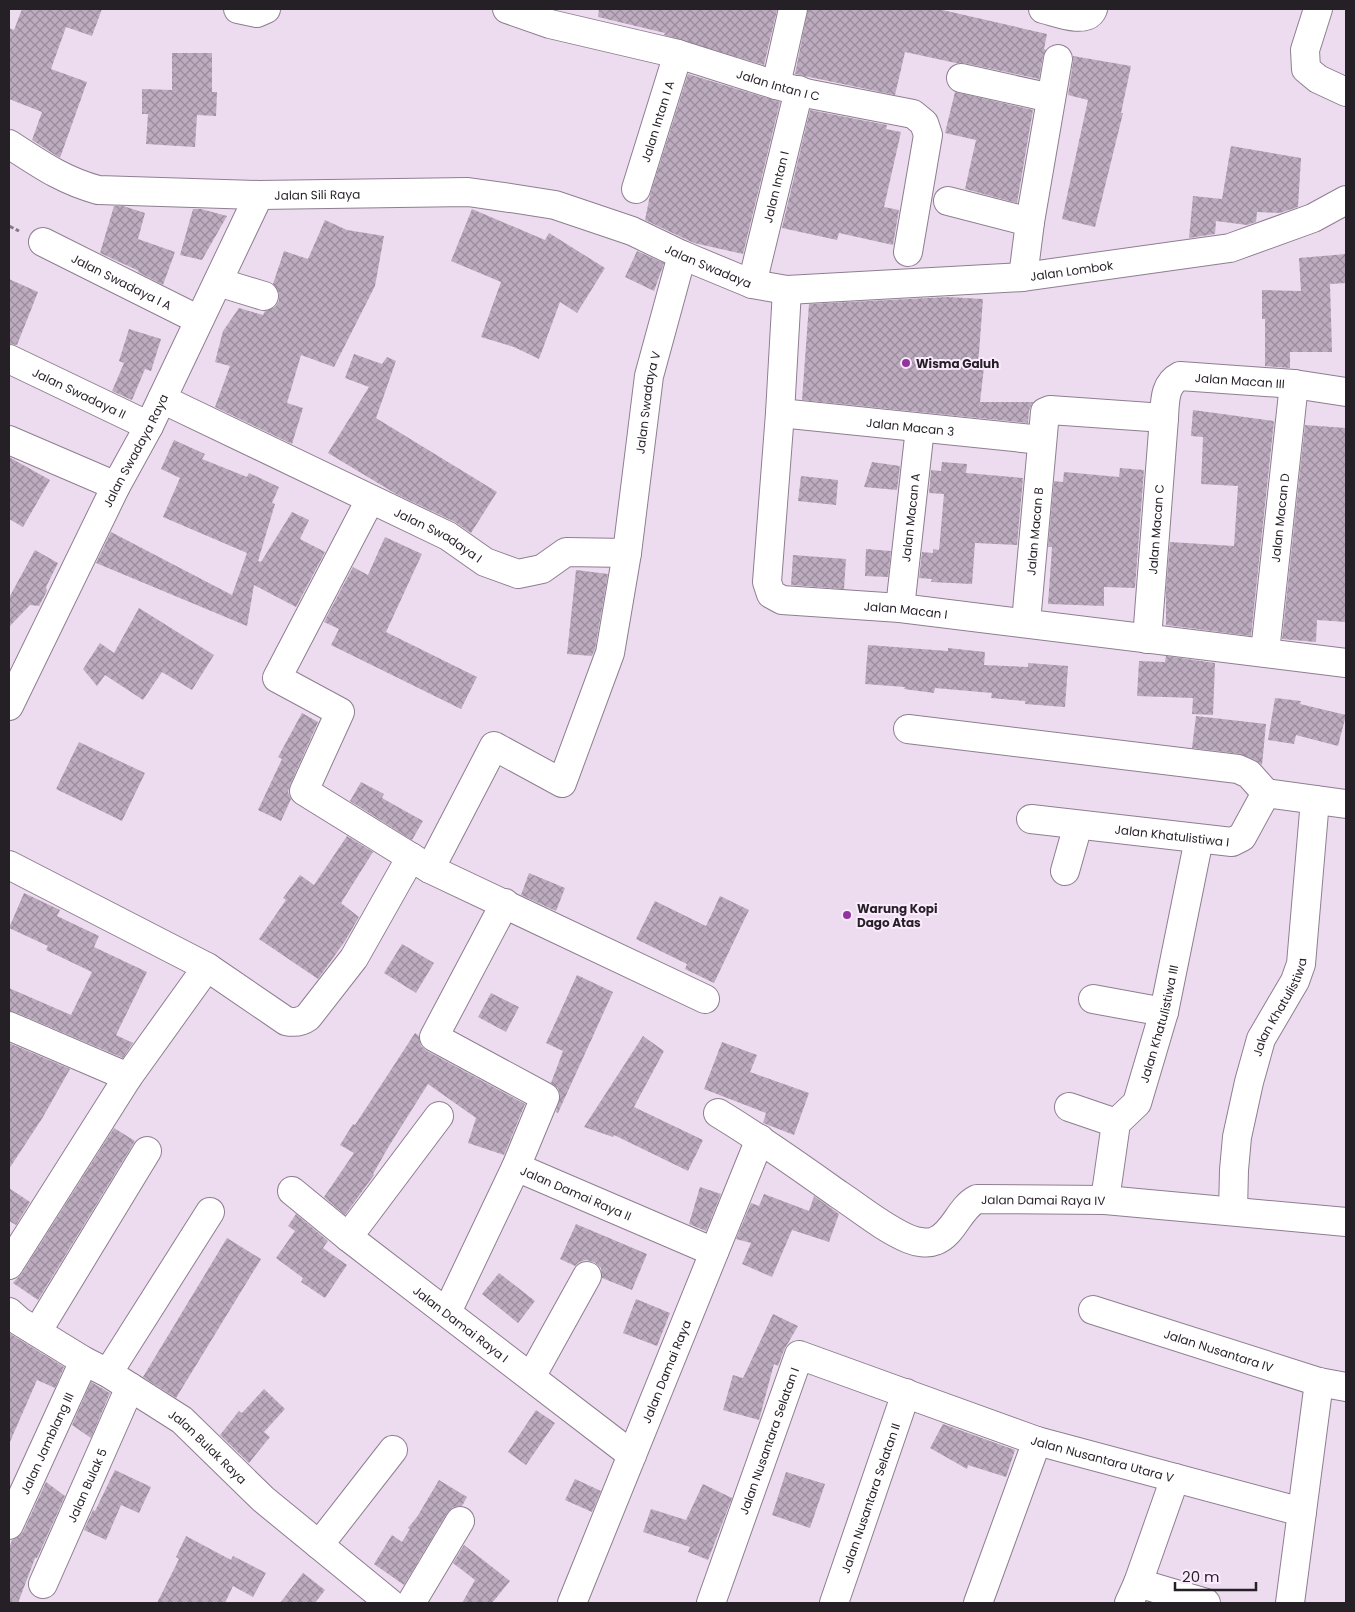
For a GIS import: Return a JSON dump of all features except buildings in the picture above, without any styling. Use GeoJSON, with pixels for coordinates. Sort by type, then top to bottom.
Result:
{"type":"FeatureCollection","features":[{"type":"Feature","properties":{"kind":"street"},"geometry":{"type":"LineString","coordinates":[[238,9],[257,13],[266,9]]}},
{"type":"Feature","properties":{"kind":"street","name":"Jalan Intan I C"},"geometry":{"type":"LineString","coordinates":[[507,9],[550,24],[678,54],[810,94],[913,114],[924,123],[928,135],[908,252]]}},
{"type":"Feature","properties":{"kind":"street","name":"Jalan Intan I"},"geometry":{"type":"LineString","coordinates":[[752,284],[787,87],[793,9]]}},
{"type":"Feature","properties":{"kind":"street"},"geometry":{"type":"LineString","coordinates":[[1043,9],[1082,18],[1089,16],[1093,9]]}},
{"type":"Feature","properties":{"kind":"street"},"geometry":{"type":"LineString","coordinates":[[1318,9],[1305,50],[1306,69],[1318,79],[1346,92]]}},
{"type":"Feature","properties":{"kind":"street","name":"Jalan Intan I A"},"geometry":{"type":"LineString","coordinates":[[636,189],[678,54]]}},
{"type":"Feature","properties":{"kind":"street"},"geometry":{"type":"LineString","coordinates":[[1022,277],[1058,58]]}},
{"type":"Feature","properties":{"kind":"street"},"geometry":{"type":"LineString","coordinates":[[960,78],[1051,98]]}},
{"type":"Feature","properties":{"kind":"street","name":"Jalan Sili Raya"},"geometry":{"type":"LineString","coordinates":[[9,144],[60,177],[77,185],[98,190],[259,195],[468,192],[555,205],[632,231]]}},
{"type":"Feature","properties":{"kind":"street","name":"Jalan Swadaya Raya"},"geometry":{"type":"LineString","coordinates":[[9,706],[116,486],[149,426],[259,195]]}},
{"type":"Feature","properties":{"kind":"street"},"geometry":{"type":"LineString","coordinates":[[948,200],[1030,222]]}},
{"type":"Feature","properties":{"kind":"street","name":"Jalan Lombok"},"geometry":{"type":"LineString","coordinates":[[787,290],[1022,277],[1230,248],[1313,218],[1346,200]]}},
{"type":"Feature","properties":{"kind":"street","name":"Jalan Swadaya"},"geometry":{"type":"LineString","coordinates":[[632,231],[682,255],[752,284],[787,290]]}},
{"type":"Feature","properties":{"kind":"street","name":"Jalan Swadaya I A"},"geometry":{"type":"LineString","coordinates":[[42,242],[200,320]]}},
{"type":"Feature","properties":{"kind":"street","name":"Jalan Swadaya V"},"geometry":{"type":"LineString","coordinates":[[627,553],[649,376],[682,255]]}},
{"type":"Feature","properties":{"kind":"street"},"geometry":{"type":"LineString","coordinates":[[218,282],[264,296]]}},
{"type":"Feature","properties":{"kind":"street","name":"Jalan Macan I"},"geometry":{"type":"LineString","coordinates":[[787,290],[767,582],[771,594],[782,600],[900,608],[1026,622],[1147,640],[1265,652],[1346,663]]}},
{"type":"Feature","properties":{"kind":"street","name":"Jalan Swadaya II"},"geometry":{"type":"LineString","coordinates":[[9,359],[149,426]]}},
{"type":"Feature","properties":{"kind":"street","name":"Jalan Macan III"},"geometry":{"type":"LineString","coordinates":[[1164,418],[1166,394],[1173,380],[1180,376],[1294,384],[1346,392]]}},
{"type":"Feature","properties":{"kind":"street","name":"Jalan Macan D"},"geometry":{"type":"LineString","coordinates":[[1265,652],[1294,384]]}},
{"type":"Feature","properties":{"kind":"street","name":"Jalan Swadaya I"},"geometry":{"type":"LineString","coordinates":[[162,399],[448,536],[485,562],[518,574],[542,569],[566,552],[627,553]]}},
{"type":"Feature","properties":{"kind":"street"},"geometry":{"type":"LineString","coordinates":[[1042,440],[1045,412],[1050,410],[1164,418]]}},
{"type":"Feature","properties":{"kind":"street","name":"Jalan Macan 3"},"geometry":{"type":"LineString","coordinates":[[780,413],[1042,440]]}},
{"type":"Feature","properties":{"kind":"street","name":"Jalan Macan C"},"geometry":{"type":"LineString","coordinates":[[1147,640],[1164,418]]}},
{"type":"Feature","properties":{"kind":"street","name":"Jalan Macan A"},"geometry":{"type":"LineString","coordinates":[[900,608],[920,428]]}},
{"type":"Feature","properties":{"kind":"street"},"geometry":{"type":"LineString","coordinates":[[9,440],[116,486]]}},
{"type":"Feature","properties":{"kind":"street","name":"Jalan Macan B"},"geometry":{"type":"LineString","coordinates":[[1026,622],[1042,440]]}},
{"type":"Feature","properties":{"kind":"street"},"geometry":{"type":"LineString","coordinates":[[370,500],[278,678],[340,712],[304,791],[421,863],[705,999]]}},
{"type":"Feature","properties":{"kind":"street"},"geometry":{"type":"LineString","coordinates":[[9,864],[207,967],[286,1021],[293,1023],[302,1021],[354,958],[421,863],[494,746],[562,783],[610,653],[627,553]]}},
{"type":"Feature","properties":{"kind":"street"},"geometry":{"type":"LineString","coordinates":[[908,728],[1238,769],[1249,774],[1266,794],[1346,804]]}},
{"type":"Feature","properties":{"kind":"street","name":"Jalan Khatulistiwa I"},"geometry":{"type":"LineString","coordinates":[[1031,819],[1232,842],[1242,837],[1266,794]]}},
{"type":"Feature","properties":{"kind":"street","name":"Jalan Khatulistiwa"},"geometry":{"type":"LineString","coordinates":[[1233,1211],[1237,1137],[1249,1082],[1261,1039],[1295,981],[1301,964],[1314,800]]}},
{"type":"Feature","properties":{"kind":"street"},"geometry":{"type":"LineString","coordinates":[[1065,870],[1078,825]]}},
{"type":"Feature","properties":{"kind":"street","name":"Jalan Khatulistiwa III"},"geometry":{"type":"LineString","coordinates":[[1116,1123],[1137,1102],[1164,1012],[1199,839]]}},
{"type":"Feature","properties":{"kind":"street","name":"Jalan Damai Raya II"},"geometry":{"type":"LineString","coordinates":[[504,903],[434,1037],[546,1097],[516,1167],[714,1252]]}},
{"type":"Feature","properties":{"kind":"street"},"geometry":{"type":"LineString","coordinates":[[9,1265],[128,1077],[207,967]]}},
{"type":"Feature","properties":{"kind":"street"},"geometry":{"type":"LineString","coordinates":[[1093,999],[1164,1012]]}},
{"type":"Feature","properties":{"kind":"street"},"geometry":{"type":"LineString","coordinates":[[9,1026],[128,1077]]}},
{"type":"Feature","properties":{"kind":"street"},"geometry":{"type":"LineString","coordinates":[[1069,1107],[1116,1123],[1105,1200]]}},
{"type":"Feature","properties":{"kind":"street","name":"Jalan Damai Raya IV"},"geometry":{"type":"LineString","coordinates":[[718,1113],[760,1139],[884,1225],[910,1240],[921,1242],[933,1242],[940,1239],[969,1203],[977,1199],[1105,1200],[1346,1222]]}},
{"type":"Feature","properties":{"kind":"street"},"geometry":{"type":"LineString","coordinates":[[348,1237],[439,1116]]}},
{"type":"Feature","properties":{"kind":"street","name":"Jalan Damai Raya"},"geometry":{"type":"LineString","coordinates":[[572,1603],[760,1139]]}},
{"type":"Feature","properties":{"kind":"street"},"geometry":{"type":"LineString","coordinates":[[37,1332],[147,1151]]}},
{"type":"Feature","properties":{"kind":"street"},"geometry":{"type":"LineString","coordinates":[[447,1312],[516,1167]]}},
{"type":"Feature","properties":{"kind":"street","name":"Jalan Damai Raya I"},"geometry":{"type":"LineString","coordinates":[[292,1191],[348,1237],[632,1455]]}},
{"type":"Feature","properties":{"kind":"street"},"geometry":{"type":"LineString","coordinates":[[107,1374],[210,1212]]}},
{"type":"Feature","properties":{"kind":"street"},"geometry":{"type":"LineString","coordinates":[[531,1377],[587,1276]]}},
{"type":"Feature","properties":{"kind":"street","name":"Jalan Nusantara IV"},"geometry":{"type":"LineString","coordinates":[[1093,1310],[1319,1382],[1346,1387]]}},
{"type":"Feature","properties":{"kind":"street","name":"Jalan Bulak Raya"},"geometry":{"type":"LineString","coordinates":[[9,1312],[37,1332],[182,1420],[263,1499],[390,1603]]}},
{"type":"Feature","properties":{"kind":"street","name":"Jalan Nusantara Selatan I"},"geometry":{"type":"LineString","coordinates":[[711,1603],[799,1355],[906,1393]]}},
{"type":"Feature","properties":{"kind":"street","name":"Jalan Jamblang III"},"geometry":{"type":"LineString","coordinates":[[12,1511],[107,1374]]}},
{"type":"Feature","properties":{"kind":"street","name":"Jalan Bulak 5"},"geometry":{"type":"LineString","coordinates":[[43,1584],[107,1374]]}},
{"type":"Feature","properties":{"kind":"street"},"geometry":{"type":"LineString","coordinates":[[1290,1603],[1319,1382]]}},
{"type":"Feature","properties":{"kind":"street","name":"Jalan Nusantara Utara V"},"geometry":{"type":"LineString","coordinates":[[906,1393],[1038,1441],[1302,1512]]}},
{"type":"Feature","properties":{"kind":"street","name":"Jalan Nusantara Selatan II"},"geometry":{"type":"LineString","coordinates":[[834,1603],[906,1393]]}},
{"type":"Feature","properties":{"kind":"street"},"geometry":{"type":"LineString","coordinates":[[978,1603],[1038,1441]]}},
{"type":"Feature","properties":{"kind":"street"},"geometry":{"type":"LineString","coordinates":[[319,1545],[393,1450]]}},
{"type":"Feature","properties":{"kind":"street"},"geometry":{"type":"LineString","coordinates":[[1175,1478],[1134,1593],[1206,1603]]}},
{"type":"Feature","properties":{"kind":"street"},"geometry":{"type":"LineString","coordinates":[[411,1603],[460,1521]]}},
{"type":"Feature","properties":{"kind":"place","name":"Wisma Galuh"},"geometry":{"type":"Point","coordinates":[906,363]}},
{"type":"Feature","properties":{"kind":"place","name":"Warung Kopi Dago Atas"},"geometry":{"type":"Point","coordinates":[847,915]}}]}
